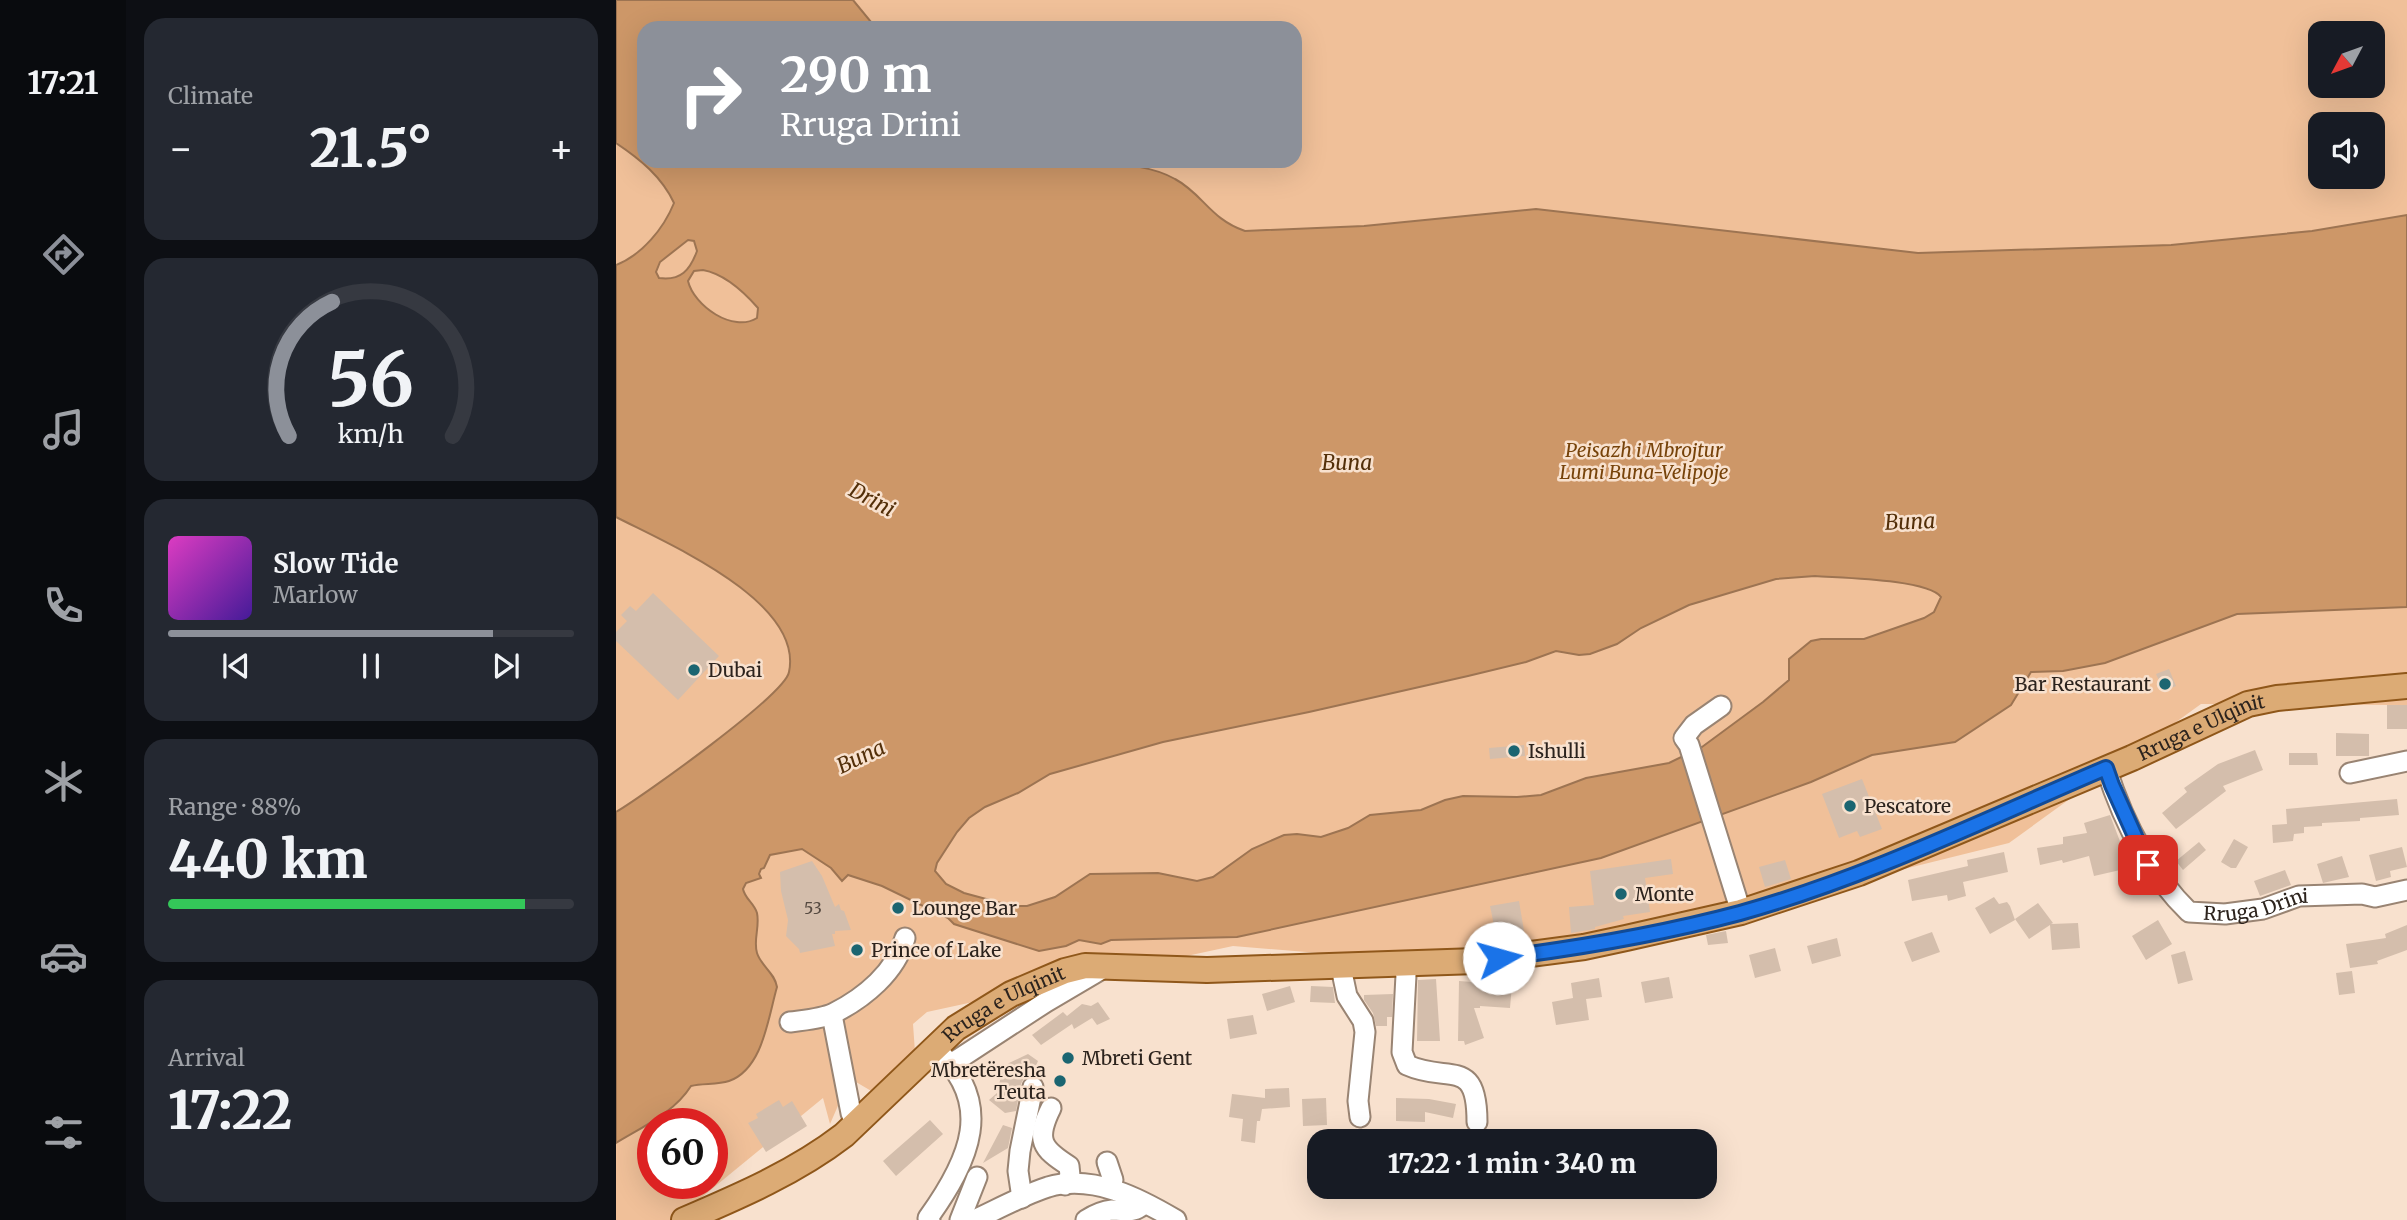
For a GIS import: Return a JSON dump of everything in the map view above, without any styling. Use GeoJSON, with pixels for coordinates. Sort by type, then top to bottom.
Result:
{"type":"FeatureCollection","features":[{"type":"Feature","properties":{"kind":"main road","name":"Rruga e Ulqinit"},"geometry":{"type":"LineString","coordinates":[[684,1220],[744,1194],[825,1150],[943,1056],[975,1015],[1011,994],[1065,971],[1085,966],[1207,970],[1477,961],[1584,947],[1741,912],[1859,873],[2106,768],[2248,704],[2277,698],[2407,686]]}},
{"type":"Feature","properties":{"kind":"street"},"geometry":{"type":"LineString","coordinates":[[1721,706],[1689,730],[1684,738],[1689,745],[1719,834],[1741,912]]}},
{"type":"Feature","properties":{"kind":"street"},"geometry":{"type":"LineString","coordinates":[[2350,773],[2407,761]]}},
{"type":"Feature","properties":{"kind":"street","name":"Rruga Drini"},"geometry":{"type":"LineString","coordinates":[[2106,768],[2148,865],[2169,893],[2189,912],[2225,914],[2263,909],[2299,896],[2362,894],[2375,897],[2407,890]]}},
{"type":"Feature","properties":{"kind":"street"},"geometry":{"type":"LineString","coordinates":[[790,1022],[832,1014],[870,989],[894,964],[905,938]]}},
{"type":"Feature","properties":{"kind":"street"},"geometry":{"type":"LineString","coordinates":[[1402,964],[1406,975],[1402,1052],[1407,1065],[1420,1071],[1455,1074],[1469,1083],[1477,1099],[1477,1122]]}},
{"type":"Feature","properties":{"kind":"street"},"geometry":{"type":"LineString","coordinates":[[1344,966],[1347,996],[1363,1021],[1365,1032],[1358,1101],[1360,1117]]}},
{"type":"Feature","properties":{"kind":"street"},"geometry":{"type":"LineString","coordinates":[[832,1014],[855,1124]]}},
{"type":"Feature","properties":{"kind":"street"},"geometry":{"type":"LineString","coordinates":[[930,1220],[928,1218],[949,1186],[967,1149],[972,1120],[965,1090],[943,1056]]}},
{"type":"Feature","properties":{"kind":"street"},"geometry":{"type":"LineString","coordinates":[[1022,1198],[1018,1171],[1033,1087]]}},
{"type":"Feature","properties":{"kind":"street"},"geometry":{"type":"LineString","coordinates":[[1051,1108],[1044,1127],[1044,1144],[1049,1153],[1069,1166],[1070,1176],[1065,1185]]}},
{"type":"Feature","properties":{"kind":"street"},"geometry":{"type":"LineString","coordinates":[[1107,1162],[1113,1180],[1110,1188]]}},
{"type":"Feature","properties":{"kind":"street"},"geometry":{"type":"LineString","coordinates":[[960,1220],[977,1177]]}},
{"type":"Feature","properties":{"kind":"street"},"geometry":{"type":"LineString","coordinates":[[974,1220],[1049,1187],[1094,1184],[1110,1188],[1176,1220]]}},
{"type":"Feature","properties":{"kind":"street"},"geometry":{"type":"LineString","coordinates":[[1086,1220],[1096,1213],[1137,1210],[1144,1204]]}},
{"type":"Feature","properties":{"kind":"green space","name":"Peisazh i Mbrojtur Lumi Buna-Velipoje"},"geometry":{"type":"Polygon","coordinates":[[[616,0],[2407,0],[2407,705],[2201,704],[2009,843],[1654,931],[1417,961],[1233,946],[927,1012],[913,1024],[915,1052],[873,1092],[856,1082],[853,1073],[842,1082],[844,1092],[830,1124],[823,1098],[728,1176],[728,1108],[637,1108],[637,1199],[700,1199],[674,1220],[616,1220],[616,0]]]}},
{"type":"Feature","properties":{"kind":"water","name":"Buna"},"geometry":{"type":"Polygon","coordinates":[[[616,0],[853,0],[870,21],[637,21],[637,158],[616,143],[616,0]]]}},
{"type":"Feature","properties":{"kind":"water","name":"Buna"},"geometry":{"type":"Polygon","coordinates":[[[649,168],[1142,168],[1165,174],[1185,185],[1223,220],[1245,231],[1364,226],[1536,209],[1918,253],[2171,245],[2312,231],[2407,215],[2407,607],[2237,614],[2105,663],[2063,671],[2031,672],[2011,705],[1955,742],[1872,755],[1811,782],[1601,858],[1237,937],[1111,940],[1101,944],[1079,940],[1066,946],[1039,951],[954,924],[948,918],[882,886],[848,875],[842,881],[831,868],[802,849],[770,855],[759,874],[761,878],[746,883],[743,889],[757,913],[757,953],[777,987],[757,1054],[750,1066],[740,1075],[729,1081],[691,1086],[672,1108],[637,1108],[637,1131],[616,1143],[616,812],[682,767],[740,722],[782,684],[789,672],[788,646],[775,621],[754,599],[697,559],[616,517],[616,265],[643,248],[664,222],[674,203],[649,168]],[[688,240],[660,262],[656,272],[659,278],[673,278],[684,273],[697,251],[694,241],[688,240]],[[694,271],[688,281],[706,308],[716,315],[737,322],[757,318],[758,308],[747,296],[734,284],[711,272],[694,271]],[[1815,576],[1776,579],[1689,605],[1641,628],[1617,644],[1590,654],[1556,651],[1526,662],[1468,676],[1163,742],[1050,774],[969,818],[937,863],[935,871],[946,884],[964,893],[1012,906],[1027,906],[1055,897],[1090,874],[1158,873],[1197,881],[1213,877],[1252,849],[1284,835],[1321,837],[1348,828],[1370,815],[1421,810],[1463,796],[1541,795],[1586,778],[1669,763],[1702,747],[1789,680],[1789,659],[1811,641],[1864,639],[1924,618],[1934,612],[1941,597],[1919,586],[1882,580],[1815,576]]]}},
{"type":"Feature","properties":{"kind":"building"},"geometry":{"type":"Polygon","coordinates":[[[653,593],[719,656],[678,700],[616,641],[616,632],[627,621],[621,615],[630,606],[636,611],[653,593]]]}},
{"type":"Feature","properties":{"kind":"building"},"geometry":{"type":"Polygon","coordinates":[[[2169,669],[2176,686],[2164,691],[2156,674],[2169,669]]]}},
{"type":"Feature","properties":{"kind":"building"},"geometry":{"type":"Polygon","coordinates":[[[2387,705],[2407,705],[2407,729],[2387,729],[2387,705]]]}},
{"type":"Feature","properties":{"kind":"building"},"geometry":{"type":"Polygon","coordinates":[[[2336,733],[2369,734],[2369,756],[2336,756],[2336,733]]]}},
{"type":"Feature","properties":{"kind":"building","name":"Ishulli"},"geometry":{"type":"Polygon","coordinates":[[[1524,745],[1525,756],[1490,759],[1489,748],[1524,745]]]}},
{"type":"Feature","properties":{"kind":"building"},"geometry":{"type":"Polygon","coordinates":[[[2255,750],[2263,770],[2223,786],[2226,791],[2176,829],[2162,813],[2187,792],[2184,788],[2218,764],[2255,750]]]}},
{"type":"Feature","properties":{"kind":"building"},"geometry":{"type":"Polygon","coordinates":[[[2289,753],[2317,753],[2318,765],[2289,765],[2289,753]]]}},
{"type":"Feature","properties":{"kind":"building","name":"Pescatore"},"geometry":{"type":"Polygon","coordinates":[[[1862,779],[1882,829],[1860,837],[1857,831],[1839,838],[1822,794],[1862,779]]]}},
{"type":"Feature","properties":{"kind":"building"},"geometry":{"type":"Polygon","coordinates":[[[2397,799],[2399,815],[2304,827],[2304,833],[2294,834],[2293,841],[2273,843],[2272,825],[2287,824],[2286,809],[2397,799]]]}},
{"type":"Feature","properties":{"kind":"building"},"geometry":{"type":"Polygon","coordinates":[[[2110,815],[2123,844],[2129,868],[2094,876],[2089,856],[2063,863],[2062,860],[2040,865],[2037,848],[2063,844],[2063,837],[2087,833],[2084,823],[2110,815]]]}},
{"type":"Feature","properties":{"kind":"building"},"geometry":{"type":"Polygon","coordinates":[[[2234,839],[2248,847],[2236,868],[2231,868],[2221,862],[2234,839]]]}},
{"type":"Feature","properties":{"kind":"building"},"geometry":{"type":"Polygon","coordinates":[[[2199,842],[2206,850],[2183,870],[2176,861],[2199,842]]]}},
{"type":"Feature","properties":{"kind":"building"},"geometry":{"type":"Polygon","coordinates":[[[2402,847],[2407,867],[2390,871],[2391,877],[2376,881],[2369,855],[2402,847]]]}},
{"type":"Feature","properties":{"kind":"building"},"geometry":{"type":"Polygon","coordinates":[[[2004,852],[2008,872],[1963,882],[1966,896],[1948,901],[1947,895],[1912,901],[1908,880],[1968,866],[1967,860],[2004,852]]]}},
{"type":"Feature","properties":{"kind":"building"},"geometry":{"type":"Polygon","coordinates":[[[2342,856],[2349,877],[2323,883],[2317,864],[2342,856]]]}},
{"type":"Feature","properties":{"kind":"building"},"geometry":{"type":"Polygon","coordinates":[[[1671,859],[1673,874],[1645,878],[1650,912],[1623,916],[1624,919],[1595,929],[1571,933],[1569,907],[1594,905],[1590,871],[1671,859]]]}},
{"type":"Feature","properties":{"kind":"building"},"geometry":{"type":"Polygon","coordinates":[[[1785,860],[1791,879],[1765,887],[1759,867],[1785,860]]]}},
{"type":"Feature","properties":{"kind":"building"},"geometry":{"type":"Polygon","coordinates":[[[812,861],[822,876],[835,907],[839,904],[844,911],[851,930],[835,931],[835,934],[832,934],[835,946],[800,953],[786,936],[788,920],[781,891],[780,872],[812,861]]]}},
{"type":"Feature","properties":{"kind":"building"},"geometry":{"type":"Polygon","coordinates":[[[2285,870],[2291,885],[2260,896],[2254,881],[2285,870]]]}},
{"type":"Feature","properties":{"kind":"building"},"geometry":{"type":"Polygon","coordinates":[[[1994,897],[1999,904],[2007,902],[2015,920],[1990,934],[1975,908],[1994,897]]]}},
{"type":"Feature","properties":{"kind":"building"},"geometry":{"type":"Polygon","coordinates":[[[1519,901],[1524,931],[1496,935],[1490,906],[1519,901]]]}},
{"type":"Feature","properties":{"kind":"building"},"geometry":{"type":"Polygon","coordinates":[[[2038,903],[2053,923],[2051,924],[2078,923],[2080,948],[2052,950],[2050,925],[2029,939],[2015,919],[2038,903]]]}},
{"type":"Feature","properties":{"kind":"building"},"geometry":{"type":"Polygon","coordinates":[[[2158,920],[2172,944],[2146,960],[2132,936],[2158,920]]]}},
{"type":"Feature","properties":{"kind":"building"},"geometry":{"type":"Polygon","coordinates":[[[2407,925],[2407,950],[2377,961],[2378,964],[2350,968],[2346,944],[2386,938],[2385,934],[2407,925]]]}},
{"type":"Feature","properties":{"kind":"building"},"geometry":{"type":"Polygon","coordinates":[[[1726,931],[1728,943],[1708,945],[1706,935],[1726,931]]]}},
{"type":"Feature","properties":{"kind":"building"},"geometry":{"type":"Polygon","coordinates":[[[1932,932],[1940,952],[1912,962],[1904,942],[1932,932]]]}},
{"type":"Feature","properties":{"kind":"building"},"geometry":{"type":"Polygon","coordinates":[[[1837,938],[1841,956],[1812,964],[1807,946],[1837,938]]]}},
{"type":"Feature","properties":{"kind":"building"},"geometry":{"type":"Polygon","coordinates":[[[1775,948],[1781,971],[1755,978],[1749,955],[1775,948]]]}},
{"type":"Feature","properties":{"kind":"building"},"geometry":{"type":"Polygon","coordinates":[[[2185,951],[2193,980],[2178,984],[2171,955],[2185,951]]]}},
{"type":"Feature","properties":{"kind":"building"},"geometry":{"type":"Polygon","coordinates":[[[2352,971],[2355,993],[2339,995],[2336,973],[2352,971]]]}},
{"type":"Feature","properties":{"kind":"building"},"geometry":{"type":"Polygon","coordinates":[[[1669,977],[1673,998],[1645,1003],[1641,982],[1669,977]]]}},
{"type":"Feature","properties":{"kind":"building"},"geometry":{"type":"Polygon","coordinates":[[[1599,978],[1602,997],[1586,999],[1589,1020],[1556,1025],[1552,1002],[1573,998],[1571,983],[1599,978]]]}},
{"type":"Feature","properties":{"kind":"building"},"geometry":{"type":"Polygon","coordinates":[[[1436,979],[1440,1041],[1417,1041],[1418,980],[1436,979]]]}},
{"type":"Feature","properties":{"kind":"building"},"geometry":{"type":"Polygon","coordinates":[[[1459,981],[1512,985],[1510,1008],[1474,1008],[1484,1038],[1465,1045],[1464,1041],[1458,1041],[1459,981]]]}},
{"type":"Feature","properties":{"kind":"building"},"geometry":{"type":"Polygon","coordinates":[[[1290,986],[1295,1002],[1267,1011],[1262,994],[1290,986]]]}},
{"type":"Feature","properties":{"kind":"building"},"geometry":{"type":"Polygon","coordinates":[[[1311,986],[1333,987],[1335,1003],[1310,1002],[1311,986]]]}},
{"type":"Feature","properties":{"kind":"building"},"geometry":{"type":"Polygon","coordinates":[[[1393,994],[1392,1017],[1387,1017],[1387,1026],[1376,1026],[1364,995],[1393,994]]]}},
{"type":"Feature","properties":{"kind":"building"},"geometry":{"type":"Polygon","coordinates":[[[1098,1002],[1110,1019],[1097,1025],[1092,1018],[1074,1029],[1072,1024],[1041,1045],[1032,1035],[1063,1012],[1067,1016],[1082,1004],[1091,1006],[1098,1002]]]}},
{"type":"Feature","properties":{"kind":"building"},"geometry":{"type":"Polygon","coordinates":[[[1253,1015],[1257,1034],[1230,1039],[1227,1019],[1253,1015]]]}},
{"type":"Feature","properties":{"kind":"building"},"geometry":{"type":"Polygon","coordinates":[[[1028,1054],[1038,1061],[1032,1075],[1024,1078],[1021,1084],[1016,1111],[1005,1113],[989,1100],[997,1093],[1002,1072],[1009,1063],[1028,1054]]]}},
{"type":"Feature","properties":{"kind":"building"},"geometry":{"type":"Polygon","coordinates":[[[1289,1088],[1290,1107],[1262,1109],[1260,1121],[1257,1121],[1255,1143],[1241,1141],[1243,1119],[1229,1117],[1232,1094],[1265,1098],[1265,1089],[1289,1088]]]}},
{"type":"Feature","properties":{"kind":"building"},"geometry":{"type":"Polygon","coordinates":[[[1326,1098],[1327,1125],[1303,1126],[1302,1099],[1326,1098]]]}},
{"type":"Feature","properties":{"kind":"building"},"geometry":{"type":"Polygon","coordinates":[[[1396,1098],[1429,1099],[1456,1104],[1453,1118],[1425,1112],[1425,1122],[1396,1121],[1396,1098]]]}},
{"type":"Feature","properties":{"kind":"building"},"geometry":{"type":"Polygon","coordinates":[[[779,1100],[783,1107],[792,1101],[807,1126],[766,1152],[748,1123],[758,1118],[756,1114],[779,1100]]]}},
{"type":"Feature","properties":{"kind":"building"},"geometry":{"type":"Polygon","coordinates":[[[930,1120],[943,1134],[896,1176],[883,1161],[930,1120]]]}},
{"type":"Feature","properties":{"kind":"building"},"geometry":{"type":"Polygon","coordinates":[[[1003,1125],[1012,1128],[1008,1148],[983,1163],[1003,1125]]]}},
{"type":"Feature","properties":{"kind":"place","name":"Dubai"},"geometry":{"type":"Point","coordinates":[694,670]}},
{"type":"Feature","properties":{"kind":"place","name":"Bar Restaurant"},"geometry":{"type":"Point","coordinates":[2165,684]}},
{"type":"Feature","properties":{"kind":"place","name":"Ishulli"},"geometry":{"type":"Point","coordinates":[1514,751]}},
{"type":"Feature","properties":{"kind":"place","name":"Pescatore"},"geometry":{"type":"Point","coordinates":[1850,806]}},
{"type":"Feature","properties":{"kind":"place","name":"Monte"},"geometry":{"type":"Point","coordinates":[1621,894]}},
{"type":"Feature","properties":{"kind":"place","name":"Lounge Bar"},"geometry":{"type":"Point","coordinates":[898,908]}},
{"type":"Feature","properties":{"kind":"place","name":"Prince of Lake"},"geometry":{"type":"Point","coordinates":[857,950]}},
{"type":"Feature","properties":{"kind":"place","name":"Mbreti Gent"},"geometry":{"type":"Point","coordinates":[1068,1058]}},
{"type":"Feature","properties":{"kind":"place","name":"Mbretëresha Teuta"},"geometry":{"type":"Point","coordinates":[1060,1081]}},
{"type":"Feature","properties":{"kind":"route"},"geometry":{"type":"LineString","coordinates":[[1499,958],[1584,947],[1716,919],[1796,895],[1899,857],[2106,768],[2148,865]]}},
{"type":"Feature","properties":{"kind":"water label","name":"Drini"},"geometry":{"type":"Point","coordinates":[872,500]}}]}
